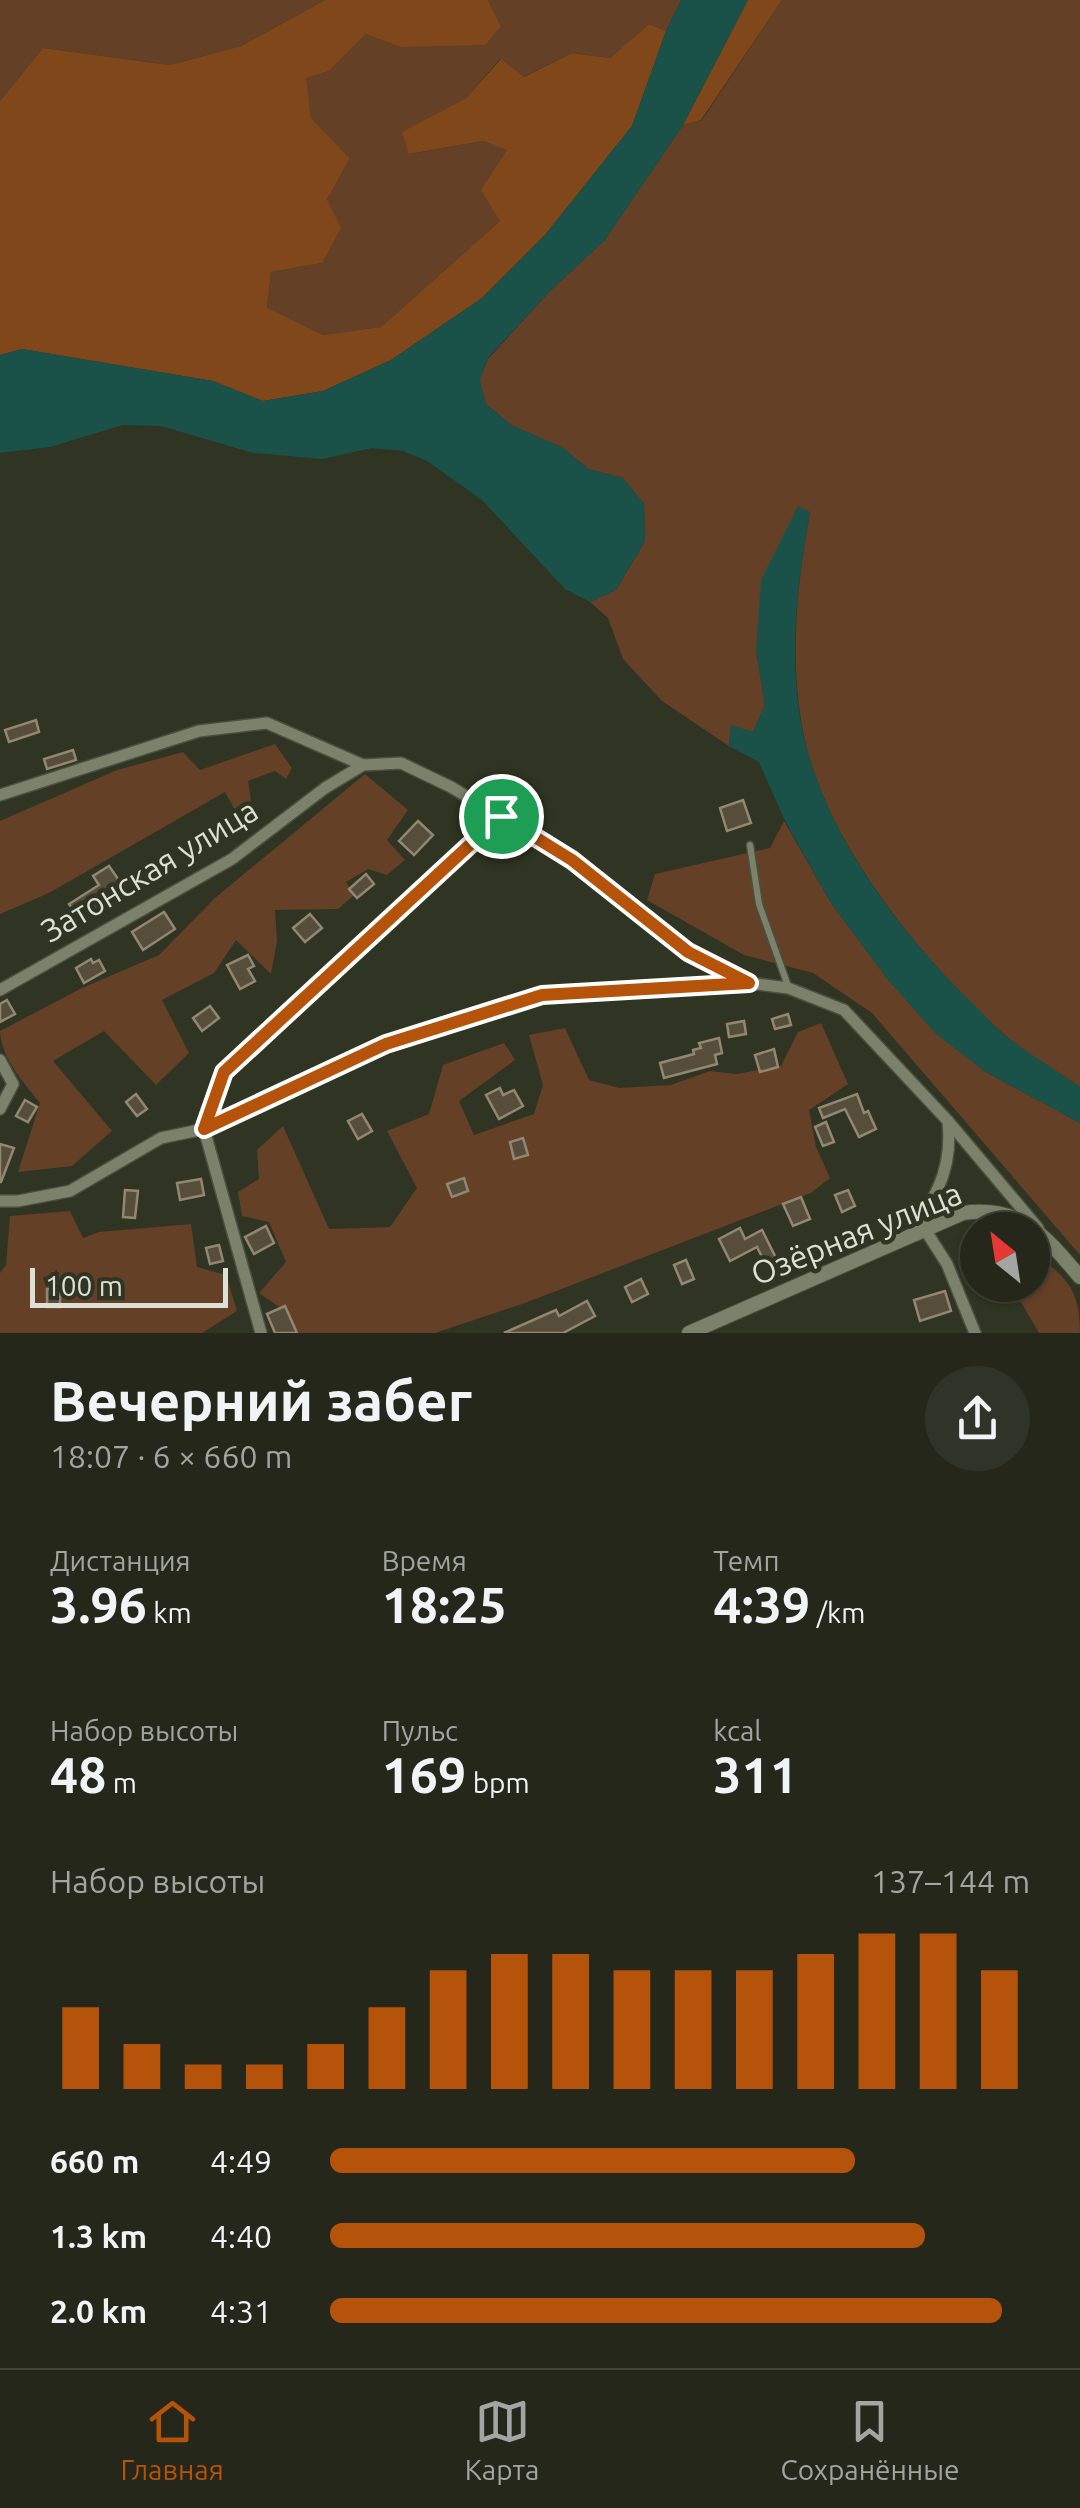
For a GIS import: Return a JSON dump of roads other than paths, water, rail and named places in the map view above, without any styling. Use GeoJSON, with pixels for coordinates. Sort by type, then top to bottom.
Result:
{"type":"FeatureCollection","features":[{"type":"Feature","properties":{"kind":"street"},"geometry":{"type":"LineString","coordinates":[[0,795],[199,731],[267,723],[363,765],[400,763],[424,772],[572,860],[688,952],[749,983]]}},
{"type":"Feature","properties":{"kind":"street","name":"Затонская улица"},"geometry":{"type":"LineString","coordinates":[[0,990],[232,859],[324,788],[363,765]]}},
{"type":"Feature","properties":{"kind":"street"},"geometry":{"type":"LineString","coordinates":[[262,1333],[204,1129],[224,1072],[501,816]]}},
{"type":"Feature","properties":{"kind":"street"},"geometry":{"type":"LineString","coordinates":[[0,1201],[70,1191],[160,1138],[204,1129],[386,1044],[542,995],[749,983],[788,988],[844,1010],[948,1121],[1025,1212]]}},
{"type":"Feature","properties":{"kind":"street"},"geometry":{"type":"LineString","coordinates":[[0,1060],[12,1084],[0,1109]]}},
{"type":"Feature","properties":{"kind":"street"},"geometry":{"type":"LineString","coordinates":[[948,1121],[951,1150],[942,1183],[920,1230],[946,1264],[975,1333]]}},
{"type":"Feature","properties":{"kind":"street","name":"Озёрная улица"},"geometry":{"type":"LineString","coordinates":[[689,1333],[960,1215]]}},
{"type":"Feature","properties":{"kind":"street"},"geometry":{"type":"LineString","coordinates":[[1050,1241],[1080,1276]]}},
{"type":"Feature","properties":{"kind":"lane"},"geometry":{"type":"LineString","coordinates":[[750,845],[760,904],[788,988]]}},
{"type":"Feature","properties":{"kind":"water"},"geometry":{"type":"Polygon","coordinates":[[[681,0],[748,0],[683,125],[604,241],[551,290],[488,358],[480,381],[486,404],[511,425],[563,448],[588,469],[623,478],[644,504],[645,541],[616,590],[590,602],[565,589],[482,500],[427,461],[403,451],[372,448],[322,459],[253,453],[161,426],[123,425],[50,447],[0,453],[0,355],[22,349],[213,381],[263,401],[323,391],[391,360],[482,298],[545,235],[632,126],[681,0]]]}},
{"type":"Feature","properties":{"kind":"water"},"geometry":{"type":"Polygon","coordinates":[[[798,506],[810,512],[796,622],[798,706],[813,770],[828,806],[866,876],[940,969],[1004,1035],[1080,1087],[1080,1123],[984,1071],[935,1033],[889,981],[831,903],[785,821],[759,762],[729,746],[731,725],[753,732],[765,705],[756,650],[761,580],[798,506]]]}}]}
